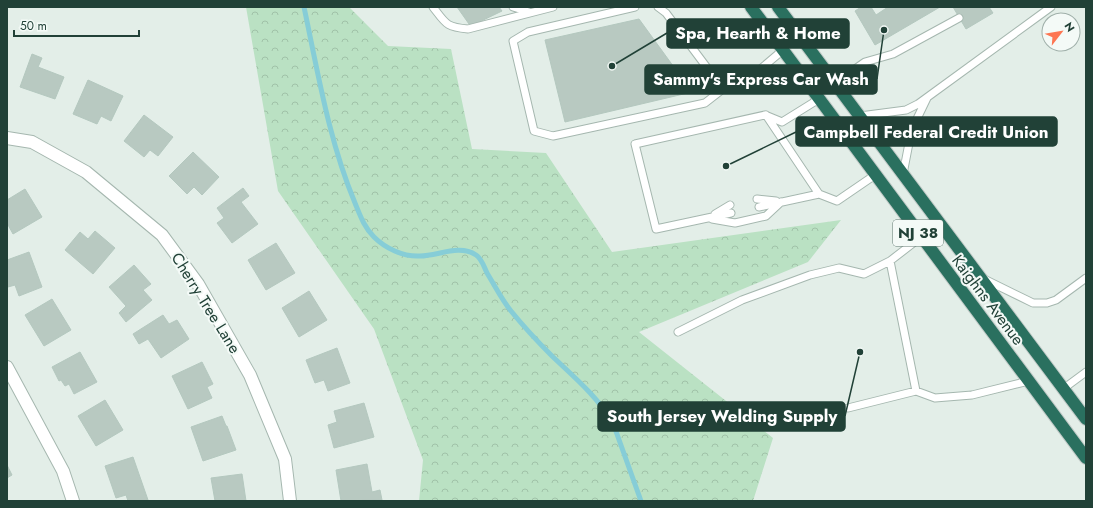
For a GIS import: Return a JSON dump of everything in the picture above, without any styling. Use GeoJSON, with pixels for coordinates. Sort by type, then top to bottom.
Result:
{"type":"FeatureCollection","features":[{"type":"Feature","properties":{"kind":"highway","name":"Kaighns Avenue"},"geometry":{"type":"LineString","coordinates":[[751,7],[1086,458]]}},
{"type":"Feature","properties":{"kind":"highway","name":"Kaighns Avenue"},"geometry":{"type":"LineString","coordinates":[[778,7],[1086,419]]}},
{"type":"Feature","properties":{"kind":"street","name":"Cherry Tree Lane"},"geometry":{"type":"LineString","coordinates":[[7,138],[32,142],[86,172],[162,235],[198,284],[250,375],[285,459],[290,501]]}},
{"type":"Feature","properties":{"kind":"street"},"geometry":{"type":"LineString","coordinates":[[7,367],[63,471],[73,501]]}},
{"type":"Feature","properties":{"kind":"lane"},"geometry":{"type":"LineString","coordinates":[[433,7],[445,23],[454,28],[468,29],[553,7]]}},
{"type":"Feature","properties":{"kind":"lane"},"geometry":{"type":"LineString","coordinates":[[513,7],[515,9],[531,12]]}},
{"type":"Feature","properties":{"kind":"lane"},"geometry":{"type":"LineString","coordinates":[[635,7],[528,32],[513,41],[534,131],[553,136],[705,103],[723,89],[751,77],[783,50]]}},
{"type":"Feature","properties":{"kind":"lane"},"geometry":{"type":"LineString","coordinates":[[658,7],[666,13],[723,89]]}},
{"type":"Feature","properties":{"kind":"lane"},"geometry":{"type":"LineString","coordinates":[[860,116],[906,110],[928,98],[1051,7]]}},
{"type":"Feature","properties":{"kind":"lane"},"geometry":{"type":"LineString","coordinates":[[835,83],[865,62],[893,54],[959,18]]}},
{"type":"Feature","properties":{"kind":"lane"},"geometry":{"type":"LineString","coordinates":[[904,174],[910,138],[928,98]]}},
{"type":"Feature","properties":{"kind":"lane"},"geometry":{"type":"LineString","coordinates":[[731,213],[656,229],[635,144],[765,115],[782,122],[819,99]]}},
{"type":"Feature","properties":{"kind":"lane"},"geometry":{"type":"LineString","coordinates":[[765,115],[819,194]]}},
{"type":"Feature","properties":{"kind":"lane"},"geometry":{"type":"LineString","coordinates":[[759,207],[819,194],[837,201],[875,175]]}},
{"type":"Feature","properties":{"kind":"lane"},"geometry":{"type":"LineString","coordinates":[[757,199],[782,202]]}},
{"type":"Feature","properties":{"kind":"lane"},"geometry":{"type":"LineString","coordinates":[[708,218],[735,223],[766,216],[782,202]]}},
{"type":"Feature","properties":{"kind":"lane"},"geometry":{"type":"LineString","coordinates":[[708,218],[730,205]]}},
{"type":"Feature","properties":{"kind":"lane"},"geometry":{"type":"LineString","coordinates":[[678,332],[742,300],[810,275],[839,268],[864,274],[890,260],[921,237]]}},
{"type":"Feature","properties":{"kind":"lane"},"geometry":{"type":"LineString","coordinates":[[890,260],[916,391]]}},
{"type":"Feature","properties":{"kind":"lane"},"geometry":{"type":"LineString","coordinates":[[980,278],[1033,303],[1047,303],[1056,300],[1086,278]]}},
{"type":"Feature","properties":{"kind":"lane"},"geometry":{"type":"LineString","coordinates":[[1063,389],[1086,372]]}},
{"type":"Feature","properties":{"kind":"lane"},"geometry":{"type":"LineString","coordinates":[[848,408],[916,391],[935,398],[972,395],[1029,382]]}},
{"type":"Feature","properties":{"kind":"green space"},"geometry":{"type":"Polygon","coordinates":[[[246,7],[349,7],[388,46],[451,49],[472,149],[546,153],[612,252],[841,220],[808,262],[639,332],[773,438],[753,501],[419,501],[423,460],[374,329],[278,191],[246,7]]]}},
{"type":"Feature","properties":{"kind":"building"},"geometry":{"type":"Polygon","coordinates":[[[457,7],[499,7],[502,11],[475,24],[469,24],[457,7]]]}},
{"type":"Feature","properties":{"kind":"building"},"geometry":{"type":"Polygon","coordinates":[[[861,7],[871,7],[876,15],[888,7],[940,7],[875,45],[855,11],[861,7]]]}},
{"type":"Feature","properties":{"kind":"building"},"geometry":{"type":"Polygon","coordinates":[[[953,7],[989,7],[993,13],[966,29],[953,7]]]}},
{"type":"Feature","properties":{"kind":"building"},"geometry":{"type":"Polygon","coordinates":[[[639,19],[692,92],[565,122],[545,40],[639,19]]]}},
{"type":"Feature","properties":{"kind":"building"},"geometry":{"type":"Polygon","coordinates":[[[32,54],[42,58],[38,67],[64,77],[55,99],[20,87],[32,54]]]}},
{"type":"Feature","properties":{"kind":"building"},"geometry":{"type":"Polygon","coordinates":[[[88,80],[123,96],[111,121],[101,116],[97,124],[73,114],[88,80]]]}},
{"type":"Feature","properties":{"kind":"building"},"geometry":{"type":"Polygon","coordinates":[[[144,115],[173,137],[158,156],[150,150],[144,157],[124,141],[144,115]]]}},
{"type":"Feature","properties":{"kind":"building"},"geometry":{"type":"Polygon","coordinates":[[[193,152],[219,177],[202,195],[194,187],[187,194],[169,176],[193,152]]]}},
{"type":"Feature","properties":{"kind":"building"},"geometry":{"type":"Polygon","coordinates":[[[243,188],[249,196],[241,202],[258,224],[232,243],[217,223],[224,218],[217,208],[243,188]]]}},
{"type":"Feature","properties":{"kind":"building"},"geometry":{"type":"Polygon","coordinates":[[[25,189],[42,217],[13,234],[7,223],[7,200],[25,189]]]}},
{"type":"Feature","properties":{"kind":"building"},"geometry":{"type":"Polygon","coordinates":[[[95,231],[115,248],[93,274],[65,250],[80,232],[88,239],[95,231]]]}},
{"type":"Feature","properties":{"kind":"building"},"geometry":{"type":"Polygon","coordinates":[[[276,243],[295,273],[266,290],[248,260],[276,243]]]}},
{"type":"Feature","properties":{"kind":"building"},"geometry":{"type":"Polygon","coordinates":[[[29,252],[42,287],[19,296],[15,285],[8,287],[7,285],[7,260],[29,252]]]}},
{"type":"Feature","properties":{"kind":"building"},"geometry":{"type":"Polygon","coordinates":[[[134,265],[151,284],[143,290],[152,300],[126,322],[119,313],[126,306],[109,287],[134,265]]]}},
{"type":"Feature","properties":{"kind":"building"},"geometry":{"type":"Polygon","coordinates":[[[309,291],[327,320],[299,337],[282,308],[309,291]]]}},
{"type":"Feature","properties":{"kind":"building"},"geometry":{"type":"Polygon","coordinates":[[[52,299],[71,330],[44,346],[25,315],[52,299]]]}},
{"type":"Feature","properties":{"kind":"building"},"geometry":{"type":"Polygon","coordinates":[[[163,315],[169,324],[177,320],[189,339],[161,358],[148,339],[139,344],[133,334],[163,315]]]}},
{"type":"Feature","properties":{"kind":"building"},"geometry":{"type":"Polygon","coordinates":[[[337,348],[350,383],[328,391],[324,380],[315,383],[306,360],[337,348]]]}},
{"type":"Feature","properties":{"kind":"building"},"geometry":{"type":"Polygon","coordinates":[[[80,352],[97,382],[74,394],[69,384],[65,386],[61,380],[59,381],[52,367],[80,352]]]}},
{"type":"Feature","properties":{"kind":"building"},"geometry":{"type":"Polygon","coordinates":[[[202,362],[213,384],[207,387],[212,398],[188,409],[172,376],[202,362]]]}},
{"type":"Feature","properties":{"kind":"building"},"geometry":{"type":"Polygon","coordinates":[[[105,400],[123,430],[96,446],[78,416],[105,400]]]}},
{"type":"Feature","properties":{"kind":"building"},"geometry":{"type":"Polygon","coordinates":[[[364,403],[374,437],[334,448],[328,425],[337,422],[334,411],[364,403]]]}},
{"type":"Feature","properties":{"kind":"building"},"geometry":{"type":"Polygon","coordinates":[[[222,416],[236,450],[203,461],[191,427],[222,416]]]}},
{"type":"Feature","properties":{"kind":"building"},"geometry":{"type":"Polygon","coordinates":[[[133,457],[148,500],[128,501],[126,495],[116,498],[105,466],[133,457]]]}},
{"type":"Feature","properties":{"kind":"building"},"geometry":{"type":"Polygon","coordinates":[[[367,464],[372,492],[380,490],[382,500],[341,501],[336,470],[367,464]]]}},
{"type":"Feature","properties":{"kind":"building"},"geometry":{"type":"Polygon","coordinates":[[[7,465],[12,475],[7,478],[7,465]]]}},
{"type":"Feature","properties":{"kind":"building"},"geometry":{"type":"Polygon","coordinates":[[[242,474],[246,501],[215,501],[211,478],[242,474]]]}},
{"type":"Feature","properties":{"kind":"waterway"},"geometry":{"type":"LineString","coordinates":[[304,7],[319,82],[338,156],[355,203],[368,229],[383,245],[407,255],[427,256],[456,250],[469,252],[476,255],[511,311],[552,356],[577,379],[607,413],[613,423],[641,501]]}},
{"type":"Feature","properties":{"kind":"place","name":"Sammy's Express Car Wash"},"geometry":{"type":"Point","coordinates":[884,30]}},
{"type":"Feature","properties":{"kind":"place","name":"Spa, Hearth & Home"},"geometry":{"type":"Point","coordinates":[612,66]}},
{"type":"Feature","properties":{"kind":"place","name":"Campbell Federal Credit Union"},"geometry":{"type":"Point","coordinates":[726,166]}},
{"type":"Feature","properties":{"kind":"place","name":"South Jersey Welding Supply"},"geometry":{"type":"Point","coordinates":[860,352]}}]}
